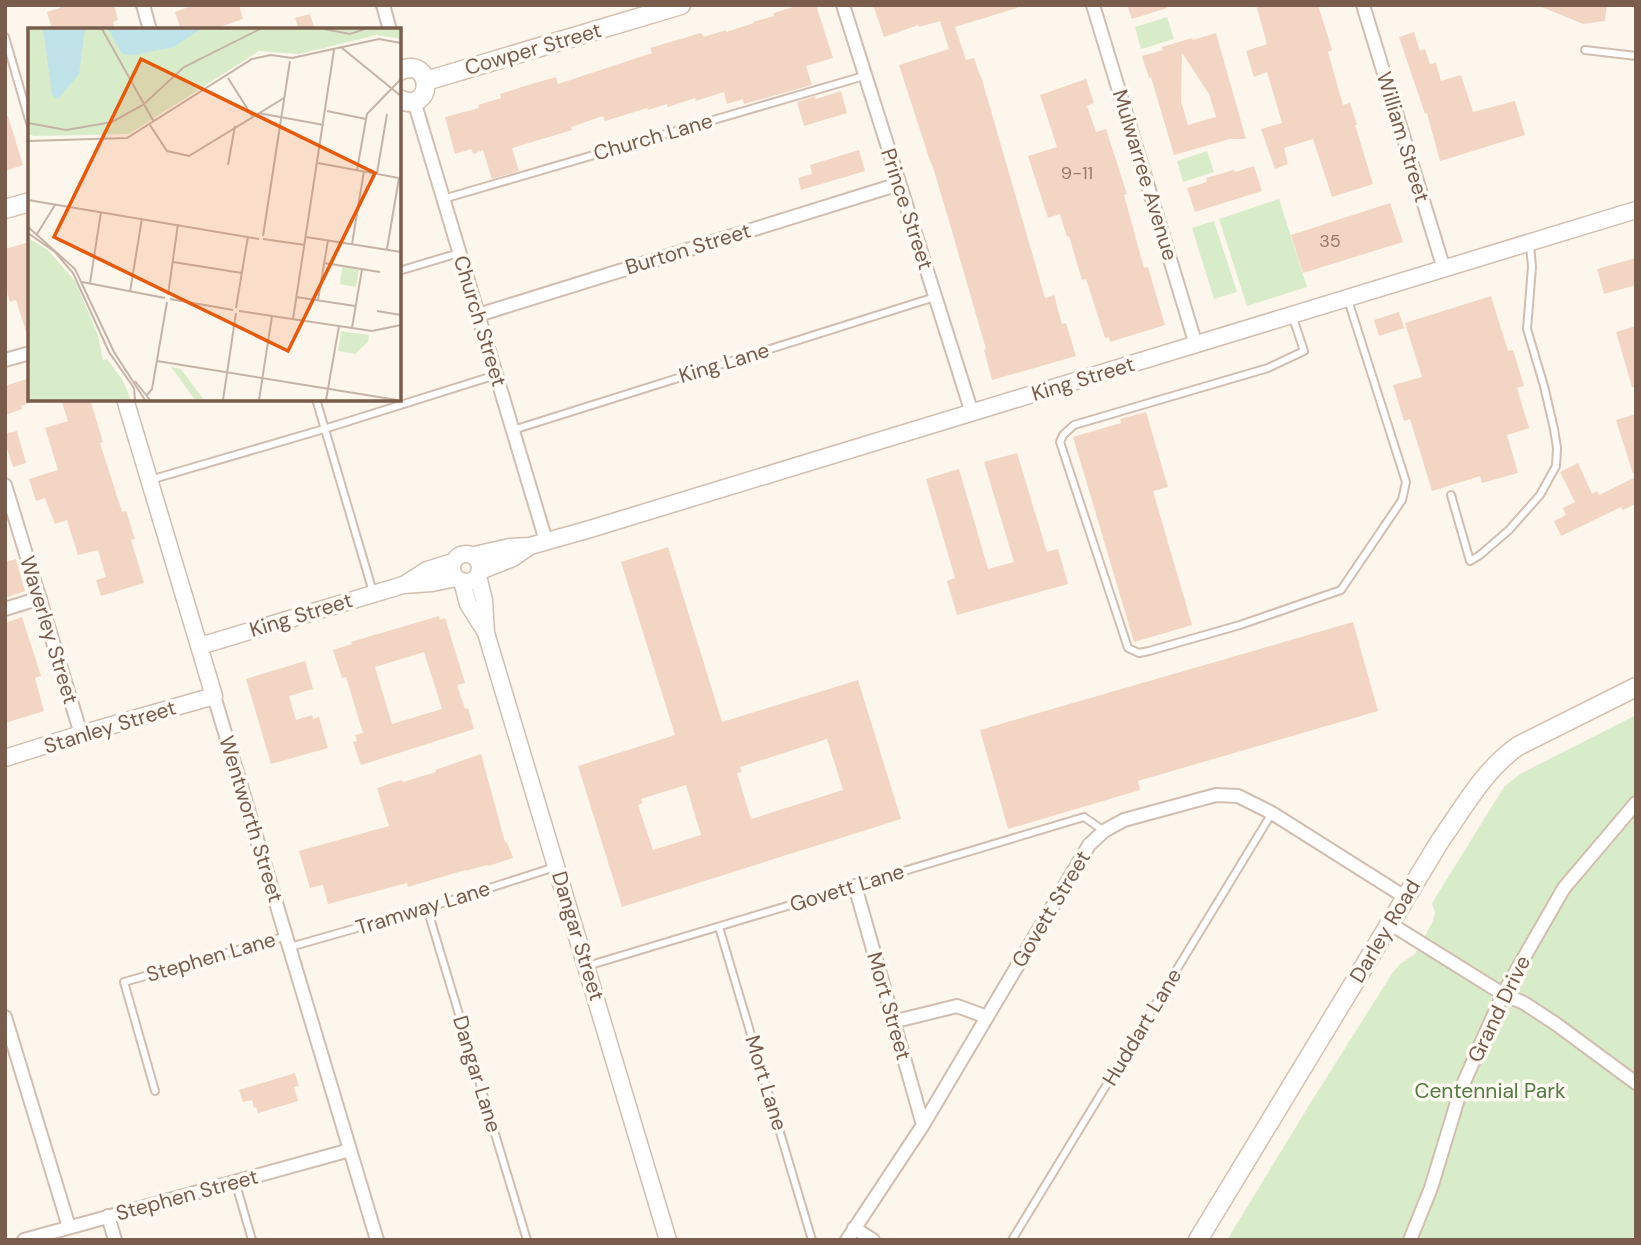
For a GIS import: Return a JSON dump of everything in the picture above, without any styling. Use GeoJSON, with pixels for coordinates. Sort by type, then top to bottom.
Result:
{"type":"FeatureCollection","features":[{"type":"Feature","properties":{"kind":"main road","name":"Cowper Street"},"geometry":{"type":"LineString","coordinates":[[426,81],[681,5]]}},
{"type":"Feature","properties":{"kind":"main road"},"geometry":{"type":"LineString","coordinates":[[401,66],[417,70],[426,81],[425,92],[419,99],[407,100]]}},
{"type":"Feature","properties":{"kind":"main road"},"geometry":{"type":"LineString","coordinates":[[5,209],[28,203]]}},
{"type":"Feature","properties":{"kind":"main road","name":"Darley Road"},"geometry":{"type":"LineString","coordinates":[[1198,1240],[1405,897],[1480,782],[1503,756],[1536,736],[1636,687]]}},
{"type":"Feature","properties":{"kind":"street"},"geometry":{"type":"LineString","coordinates":[[143,5],[149,28]]}},
{"type":"Feature","properties":{"kind":"street"},"geometry":{"type":"LineString","coordinates":[[383,5],[389,28]]}},
{"type":"Feature","properties":{"kind":"street","name":"Prince Street"},"geometry":{"type":"LineString","coordinates":[[843,5],[972,413]]}},
{"type":"Feature","properties":{"kind":"street","name":"Mulwarree Avenue"},"geometry":{"type":"LineString","coordinates":[[1093,5],[1196,345]]}},
{"type":"Feature","properties":{"kind":"street","name":"William Street"},"geometry":{"type":"LineString","coordinates":[[1363,5],[1444,270]]}},
{"type":"Feature","properties":{"kind":"street","name":"Church Street"},"geometry":{"type":"LineString","coordinates":[[407,100],[443,199],[546,541]]}},
{"type":"Feature","properties":{"kind":"street","name":"Burton Street"},"geometry":{"type":"LineString","coordinates":[[478,315],[899,184]]}},
{"type":"Feature","properties":{"kind":"street","name":"King Street"},"geometry":{"type":"LineString","coordinates":[[200,646],[402,585],[432,583],[513,558],[530,546],[546,541],[1636,210]]}},
{"type":"Feature","properties":{"kind":"street"},"geometry":{"type":"LineString","coordinates":[[5,360],[28,354]]}},
{"type":"Feature","properties":{"kind":"street","name":"Wentworth Street"},"geometry":{"type":"LineString","coordinates":[[126,401],[377,1240]]}},
{"type":"Feature","properties":{"kind":"street","name":"Waverley Street"},"geometry":{"type":"LineString","coordinates":[[5,485],[81,734]]}},
{"type":"Feature","properties":{"kind":"street","name":"Dangar Street"},"geometry":{"type":"LineString","coordinates":[[467,570],[484,600],[486,633],[668,1240]]}},
{"type":"Feature","properties":{"kind":"street"},"geometry":{"type":"LineString","coordinates":[[5,609],[40,598]]}},
{"type":"Feature","properties":{"kind":"street","name":"Stanley Street"},"geometry":{"type":"LineString","coordinates":[[5,758],[214,696]]}},
{"type":"Feature","properties":{"kind":"street","name":"Govett Street"},"geometry":{"type":"LineString","coordinates":[[851,1234],[923,1125],[1090,845],[1104,831],[1124,820],[1216,795],[1238,796],[1272,813],[1405,897]]}},
{"type":"Feature","properties":{"kind":"street","name":"Grand Drive"},"geometry":{"type":"LineString","coordinates":[[1409,1240],[1431,1188],[1461,1089],[1503,994],[1564,888],[1636,803]]}},
{"type":"Feature","properties":{"kind":"street","name":"Mort Street"},"geometry":{"type":"LineString","coordinates":[[855,886],[923,1125]]}},
{"type":"Feature","properties":{"kind":"street"},"geometry":{"type":"LineString","coordinates":[[1389,923],[1503,994],[1524,1003],[1636,1083]]}},
{"type":"Feature","properties":{"kind":"street"},"geometry":{"type":"LineString","coordinates":[[892,1022],[957,1006],[987,1017]]}},
{"type":"Feature","properties":{"kind":"street"},"geometry":{"type":"LineString","coordinates":[[5,1017],[69,1227]]}},
{"type":"Feature","properties":{"kind":"street","name":"Stephen Street"},"geometry":{"type":"LineString","coordinates":[[24,1240],[350,1150]]}},
{"type":"Feature","properties":{"kind":"street"},"geometry":{"type":"LineString","coordinates":[[108,1216],[115,1240]]}},
{"type":"Feature","properties":{"kind":"street"},"geometry":{"type":"LineString","coordinates":[[851,1234],[873,1240]]}},
{"type":"Feature","properties":{"kind":"lane"},"geometry":{"type":"LineString","coordinates":[[5,37],[28,115]]}},
{"type":"Feature","properties":{"kind":"lane"},"geometry":{"type":"LineString","coordinates":[[1585,50],[1636,56]]}},
{"type":"Feature","properties":{"kind":"lane","name":"Church Lane"},"geometry":{"type":"LineString","coordinates":[[443,199],[864,76]]}},
{"type":"Feature","properties":{"kind":"lane"},"geometry":{"type":"LineString","coordinates":[[1451,495],[1470,561],[1509,530],[1540,495],[1556,466],[1554,429],[1527,329],[1532,268],[1530,243]]}},
{"type":"Feature","properties":{"kind":"lane"},"geometry":{"type":"LineString","coordinates":[[401,270],[459,253]]}},
{"type":"Feature","properties":{"kind":"lane","name":"King Lane"},"geometry":{"type":"LineString","coordinates":[[513,430],[935,297]]}},
{"type":"Feature","properties":{"kind":"lane"},"geometry":{"type":"LineString","coordinates":[[1292,315],[1304,351],[1268,368],[1074,425],[1063,435],[1060,442],[1128,648],[1139,653],[1149,651],[1240,625],[1341,590],[1402,500],[1406,482],[1348,299]]}},
{"type":"Feature","properties":{"kind":"lane"},"geometry":{"type":"LineString","coordinates":[[150,480],[496,375]]}},
{"type":"Feature","properties":{"kind":"lane"},"geometry":{"type":"LineString","coordinates":[[317,401],[374,594]]}},
{"type":"Feature","properties":{"kind":"lane","name":"Huddart Lane"},"geometry":{"type":"LineString","coordinates":[[1012,1240],[1272,813]]}},
{"type":"Feature","properties":{"kind":"lane","name":"Govett Lane"},"geometry":{"type":"LineString","coordinates":[[587,966],[1084,817],[1104,831]]}},
{"type":"Feature","properties":{"kind":"lane","name":"Tramway Lane"},"geometry":{"type":"LineString","coordinates":[[288,942],[427,908],[556,867]]}},
{"type":"Feature","properties":{"kind":"lane","name":"Dangar Lane"},"geometry":{"type":"LineString","coordinates":[[427,908],[527,1240]]}},
{"type":"Feature","properties":{"kind":"lane","name":"Mort Lane"},"geometry":{"type":"LineString","coordinates":[[719,926],[813,1240]]}},
{"type":"Feature","properties":{"kind":"lane","name":"Stephen Lane"},"geometry":{"type":"LineString","coordinates":[[155,1091],[124,982],[288,942]]}},
{"type":"Feature","properties":{"kind":"lane"},"geometry":{"type":"LineString","coordinates":[[235,1181],[252,1240]]}},
{"type":"Feature","properties":{"kind":"green space"},"geometry":{"type":"Polygon","coordinates":[[[1167,17],[1174,39],[1141,49],[1135,27],[1167,17]]]}},
{"type":"Feature","properties":{"kind":"green space"},"geometry":{"type":"Polygon","coordinates":[[[1207,151],[1214,172],[1183,182],[1177,161],[1207,151]]]}},
{"type":"Feature","properties":{"kind":"green space"},"geometry":{"type":"Polygon","coordinates":[[[1279,199],[1307,287],[1247,306],[1219,219],[1279,199]]]}},
{"type":"Feature","properties":{"kind":"green space"},"geometry":{"type":"Polygon","coordinates":[[[1214,221],[1237,292],[1214,299],[1192,228],[1214,221]]]}},
{"type":"Feature","properties":{"kind":"green space","name":"Centennial Park"},"geometry":{"type":"Polygon","coordinates":[[[1636,715],[1636,1240],[1227,1240],[1391,975],[1400,964],[1415,954],[1432,923],[1435,913],[1432,903],[1504,787],[1520,774],[1636,715]]]}},
{"type":"Feature","properties":{"kind":"building"},"geometry":{"type":"Polygon","coordinates":[[[59,5],[114,5],[118,20],[113,22],[115,28],[51,28],[47,12],[60,8],[59,5]]]}},
{"type":"Feature","properties":{"kind":"building"},"geometry":{"type":"Polygon","coordinates":[[[194,5],[239,5],[243,19],[217,28],[180,28],[175,12],[194,5]]]}},
{"type":"Feature","properties":{"kind":"building"},"geometry":{"type":"Polygon","coordinates":[[[800,5],[816,5],[833,58],[806,66],[812,85],[744,104],[743,99],[727,104],[724,92],[668,107],[667,104],[648,110],[647,108],[605,121],[603,116],[571,127],[572,130],[512,148],[519,171],[492,179],[483,150],[473,154],[471,149],[455,154],[445,117],[479,108],[478,105],[501,98],[500,94],[528,85],[556,77],[558,84],[652,53],[650,48],[701,33],[704,37],[726,32],[800,5]]]}},
{"type":"Feature","properties":{"kind":"building"},"geometry":{"type":"Polygon","coordinates":[[[873,5],[1016,5],[1017,8],[955,27],[966,60],[974,58],[981,76],[1045,298],[1054,295],[1062,324],[1066,323],[1076,356],[992,380],[984,350],[986,349],[951,228],[899,65],[949,49],[940,21],[919,27],[918,25],[884,37],[873,5]]]}},
{"type":"Feature","properties":{"kind":"building"},"geometry":{"type":"Polygon","coordinates":[[[1127,5],[1167,5],[1167,8],[1132,19],[1127,5]]]}},
{"type":"Feature","properties":{"kind":"building"},"geometry":{"type":"Polygon","coordinates":[[[1256,5],[1318,5],[1332,50],[1328,52],[1343,105],[1350,103],[1373,184],[1332,197],[1313,139],[1284,148],[1288,164],[1275,169],[1261,129],[1282,123],[1267,72],[1254,77],[1246,51],[1267,44],[1256,5]]]}},
{"type":"Feature","properties":{"kind":"building"},"geometry":{"type":"Polygon","coordinates":[[[1537,5],[1607,5],[1605,21],[1583,24],[1537,5]]]}},
{"type":"Feature","properties":{"kind":"building"},"geometry":{"type":"Polygon","coordinates":[[[310,14],[314,28],[298,28],[295,18],[310,14]]]}},
{"type":"Feature","properties":{"kind":"building"},"geometry":{"type":"Polygon","coordinates":[[[1414,32],[1420,51],[1425,49],[1430,64],[1436,63],[1441,81],[1461,75],[1473,112],[1515,101],[1525,135],[1440,161],[1427,113],[1425,114],[1399,37],[1414,32]]]}},
{"type":"Feature","properties":{"kind":"building"},"geometry":{"type":"Polygon","coordinates":[[[1216,33],[1246,139],[1230,139],[1174,155],[1151,77],[1149,78],[1142,56],[1163,50],[1162,47],[1192,38],[1193,40],[1216,33]],[[1182,53],[1181,102],[1188,125],[1216,117],[1209,94],[1182,53]]]}},
{"type":"Feature","properties":{"kind":"building"},"geometry":{"type":"Polygon","coordinates":[[[1086,79],[1094,103],[1087,106],[1096,132],[1106,129],[1127,194],[1124,195],[1144,268],[1148,267],[1165,325],[1110,342],[1109,337],[1105,338],[1086,279],[1082,280],[1060,214],[1048,218],[1028,156],[1057,147],[1040,95],[1086,79]]]}},
{"type":"Feature","properties":{"kind":"building"},"geometry":{"type":"Polygon","coordinates":[[[841,91],[847,113],[804,126],[797,102],[841,91]]]}},
{"type":"Feature","properties":{"kind":"building"},"geometry":{"type":"Polygon","coordinates":[[[5,116],[8,116],[23,165],[5,171],[5,116]]]}},
{"type":"Feature","properties":{"kind":"building"},"geometry":{"type":"Polygon","coordinates":[[[859,150],[865,171],[801,190],[798,178],[812,174],[810,165],[859,150]]]}},
{"type":"Feature","properties":{"kind":"building"},"geometry":{"type":"Polygon","coordinates":[[[1254,166],[1262,191],[1195,212],[1187,188],[1207,182],[1206,178],[1254,166]]]}},
{"type":"Feature","properties":{"kind":"building"},"geometry":{"type":"Polygon","coordinates":[[[1390,203],[1403,242],[1303,273],[1291,235],[1390,203]]]}},
{"type":"Feature","properties":{"kind":"building"},"geometry":{"type":"Polygon","coordinates":[[[28,243],[28,335],[16,300],[10,302],[5,283],[5,249],[28,243]]]}},
{"type":"Feature","properties":{"kind":"building"},"geometry":{"type":"Polygon","coordinates":[[[1636,258],[1636,285],[1604,294],[1597,269],[1636,258]]]}},
{"type":"Feature","properties":{"kind":"building"},"geometry":{"type":"Polygon","coordinates":[[[1491,296],[1508,351],[1513,350],[1524,386],[1517,388],[1529,428],[1507,435],[1518,473],[1482,483],[1480,476],[1432,491],[1410,419],[1404,421],[1393,385],[1422,377],[1405,323],[1491,296]]]}},
{"type":"Feature","properties":{"kind":"building"},"geometry":{"type":"Polygon","coordinates":[[[1399,312],[1404,328],[1379,336],[1374,320],[1399,312]]]}},
{"type":"Feature","properties":{"kind":"building"},"geometry":{"type":"Polygon","coordinates":[[[1636,326],[1636,387],[1632,387],[1616,332],[1636,326]]]}},
{"type":"Feature","properties":{"kind":"building"},"geometry":{"type":"Polygon","coordinates":[[[28,379],[30,403],[5,415],[5,386],[28,379]]]}},
{"type":"Feature","properties":{"kind":"building"},"geometry":{"type":"Polygon","coordinates":[[[62,401],[91,401],[103,442],[100,443],[122,512],[126,511],[135,539],[131,540],[144,583],[101,596],[96,580],[106,577],[98,550],[78,555],[67,520],[55,524],[45,498],[36,501],[29,479],[58,470],[45,428],[68,421],[62,401]]]}},
{"type":"Feature","properties":{"kind":"building"},"geometry":{"type":"Polygon","coordinates":[[[1146,412],[1168,487],[1153,491],[1192,625],[1134,642],[1073,437],[1121,423],[1120,419],[1146,412]]]}},
{"type":"Feature","properties":{"kind":"building"},"geometry":{"type":"Polygon","coordinates":[[[1636,414],[1636,474],[1633,474],[1616,420],[1636,414]]]}},
{"type":"Feature","properties":{"kind":"building"},"geometry":{"type":"Polygon","coordinates":[[[17,431],[26,463],[13,467],[5,434],[17,431]]]}},
{"type":"Feature","properties":{"kind":"building"},"geometry":{"type":"Polygon","coordinates":[[[1017,453],[1047,552],[1058,549],[1068,584],[957,615],[947,581],[955,578],[926,479],[959,469],[988,569],[1014,562],[984,462],[1017,453]]]}},
{"type":"Feature","properties":{"kind":"building"},"geometry":{"type":"Polygon","coordinates":[[[1578,463],[1592,494],[1597,491],[1599,495],[1636,477],[1636,504],[1623,510],[1621,507],[1561,536],[1554,521],[1566,515],[1563,508],[1575,502],[1560,472],[1578,463]]]}},
{"type":"Feature","properties":{"kind":"building"},"geometry":{"type":"Polygon","coordinates":[[[668,547],[722,722],[858,680],[901,819],[622,907],[578,766],[675,735],[621,562],[668,547]],[[827,739],[740,767],[742,772],[737,773],[751,819],[843,790],[827,739]],[[686,785],[641,799],[643,803],[638,805],[653,850],[701,835],[686,785]]]}},
{"type":"Feature","properties":{"kind":"building"},"geometry":{"type":"Polygon","coordinates":[[[16,559],[25,591],[5,598],[5,562],[16,559]]]}},
{"type":"Feature","properties":{"kind":"building"},"geometry":{"type":"Polygon","coordinates":[[[439,616],[440,620],[445,618],[465,683],[457,685],[474,729],[361,765],[353,742],[357,741],[355,735],[363,733],[346,677],[342,678],[333,650],[352,644],[351,642],[439,616]],[[424,652],[375,667],[392,724],[442,709],[424,652]]]}},
{"type":"Feature","properties":{"kind":"building"},"geometry":{"type":"Polygon","coordinates":[[[22,617],[41,676],[35,678],[44,711],[5,723],[5,623],[22,617]]]}},
{"type":"Feature","properties":{"kind":"building"},"geometry":{"type":"Polygon","coordinates":[[[1353,622],[1378,711],[1138,781],[1140,790],[1008,829],[980,730],[1353,622]]]}},
{"type":"Feature","properties":{"kind":"building"},"geometry":{"type":"Polygon","coordinates":[[[305,661],[313,689],[289,696],[296,720],[312,715],[313,719],[319,717],[328,748],[271,764],[246,679],[305,661]]]}},
{"type":"Feature","properties":{"kind":"building"},"geometry":{"type":"Polygon","coordinates":[[[481,754],[505,842],[513,858],[408,887],[407,883],[328,904],[323,885],[310,888],[299,851],[389,826],[377,788],[436,772],[435,770],[481,754]]]}},
{"type":"Feature","properties":{"kind":"building"},"geometry":{"type":"Polygon","coordinates":[[[295,1073],[299,1086],[294,1087],[298,1101],[258,1113],[252,1100],[243,1102],[239,1090],[295,1073]]]}}]}
